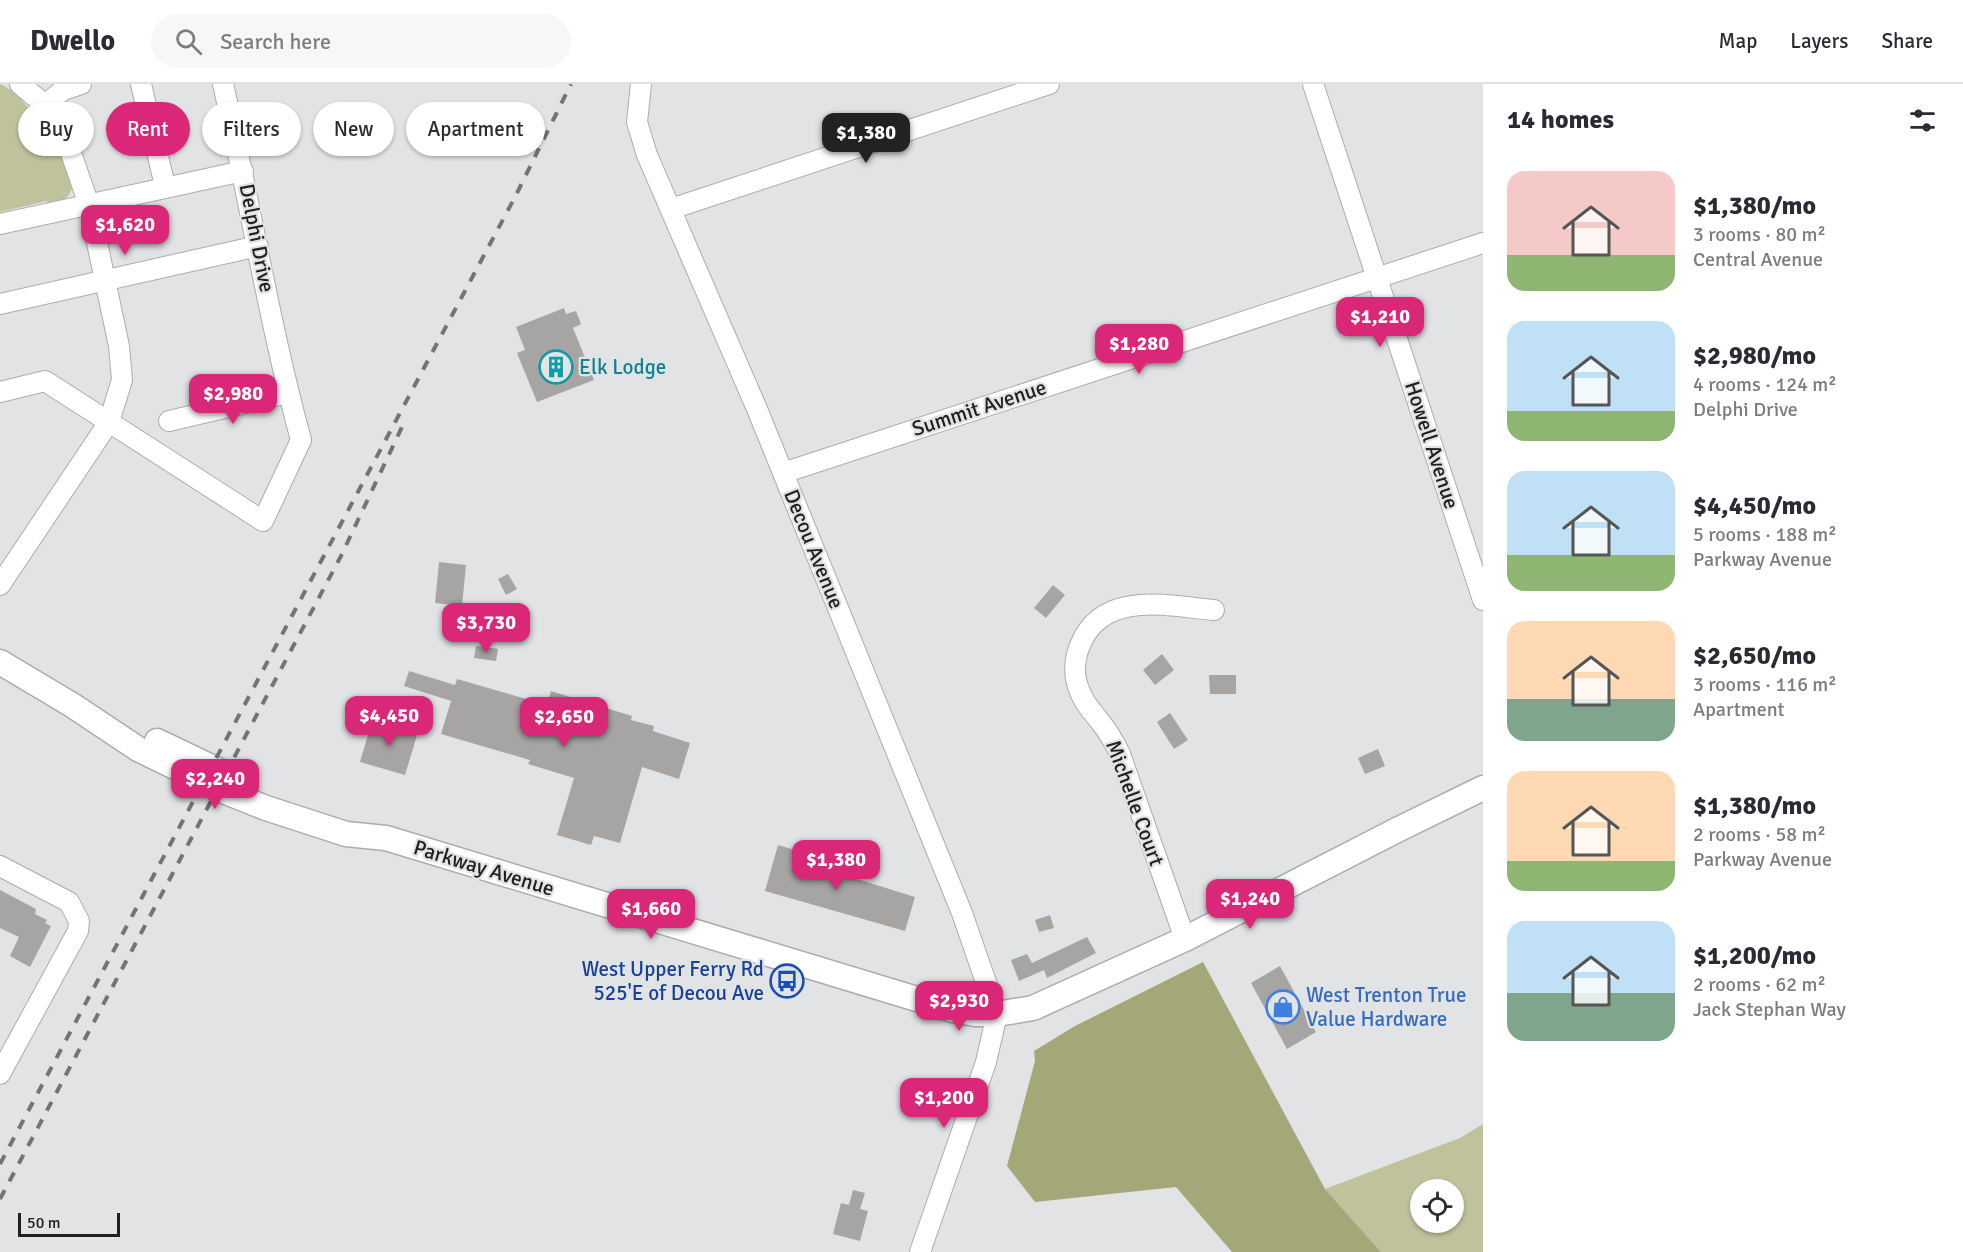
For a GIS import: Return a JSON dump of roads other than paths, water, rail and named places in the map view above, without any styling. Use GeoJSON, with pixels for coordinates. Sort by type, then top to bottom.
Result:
{"type":"FeatureCollection","features":[{"type":"Feature","properties":{"kind":"main road","name":"Parkway Avenue"},"geometry":{"type":"LineString","coordinates":[[0,662],[72,705],[138,749],[226,792],[266,808],[346,834],[386,838],[953,1010],[998,1014],[1033,1008],[1185,939],[1483,788]]}},
{"type":"Feature","properties":{"kind":"street"},"geometry":{"type":"LineString","coordinates":[[20,84],[41,102]]}},
{"type":"Feature","properties":{"kind":"street"},"geometry":{"type":"LineString","coordinates":[[49,102],[63,90],[81,84]]}},
{"type":"Feature","properties":{"kind":"street"},"geometry":{"type":"LineString","coordinates":[[141,84],[165,186]]}},
{"type":"Feature","properties":{"kind":"street","name":"Delphi Drive"},"geometry":{"type":"LineString","coordinates":[[109,422],[263,520],[301,440],[288,393],[223,84]]}},
{"type":"Feature","properties":{"kind":"street","name":"Decou Avenue"},"geometry":{"type":"LineString","coordinates":[[640,84],[637,104],[641,140],[783,473],[962,913],[998,1014]]}},
{"type":"Feature","properties":{"kind":"street"},"geometry":{"type":"LineString","coordinates":[[671,209],[1049,84]]}},
{"type":"Feature","properties":{"kind":"street","name":"Howell Avenue"},"geometry":{"type":"LineString","coordinates":[[1313,84],[1483,600]]}},
{"type":"Feature","properties":{"kind":"street"},"geometry":{"type":"LineString","coordinates":[[0,585],[109,422],[122,380],[119,346],[89,205],[72,156]]}},
{"type":"Feature","properties":{"kind":"street"},"geometry":{"type":"LineString","coordinates":[[0,224],[165,186],[243,171]]}},
{"type":"Feature","properties":{"kind":"street","name":"Summit Avenue"},"geometry":{"type":"LineString","coordinates":[[783,473],[1483,243]]}},
{"type":"Feature","properties":{"kind":"street"},"geometry":{"type":"LineString","coordinates":[[0,304],[258,246]]}},
{"type":"Feature","properties":{"kind":"street"},"geometry":{"type":"LineString","coordinates":[[0,392],[45,381],[109,422]]}},
{"type":"Feature","properties":{"kind":"street"},"geometry":{"type":"LineString","coordinates":[[169,421],[288,393]]}},
{"type":"Feature","properties":{"kind":"street","name":"Michelle Court"},"geometry":{"type":"LineString","coordinates":[[1185,939],[1120,754],[1111,735],[1086,705],[1080,692],[1075,663],[1084,636],[1094,623],[1118,608],[1146,604],[1214,610]]}},
{"type":"Feature","properties":{"kind":"street"},"geometry":{"type":"LineString","coordinates":[[0,866],[69,902],[79,921],[78,931],[0,1074]]}},
{"type":"Feature","properties":{"kind":"street"},"geometry":{"type":"LineString","coordinates":[[920,1252],[986,1062],[998,1014]]}},
{"type":"Feature","properties":{"kind":"railway"},"geometry":{"type":"LineString","coordinates":[[0,1164],[515,197],[571,84]]}},
{"type":"Feature","properties":{"kind":"railway"},"geometry":{"type":"LineString","coordinates":[[0,1199],[341,556],[402,427]]}},
{"type":"Feature","properties":{"kind":"place","name":"Elk Lodge"},"geometry":{"type":"Point","coordinates":[556,367]}},
{"type":"Feature","properties":{"kind":"place","name":"West Upper Ferry Rd 525'E of Decou Ave"},"geometry":{"type":"Point","coordinates":[787,981]}},
{"type":"Feature","properties":{"kind":"place","name":"West Trenton True Value Hardware"},"geometry":{"type":"Point","coordinates":[1283,1007]}}]}
